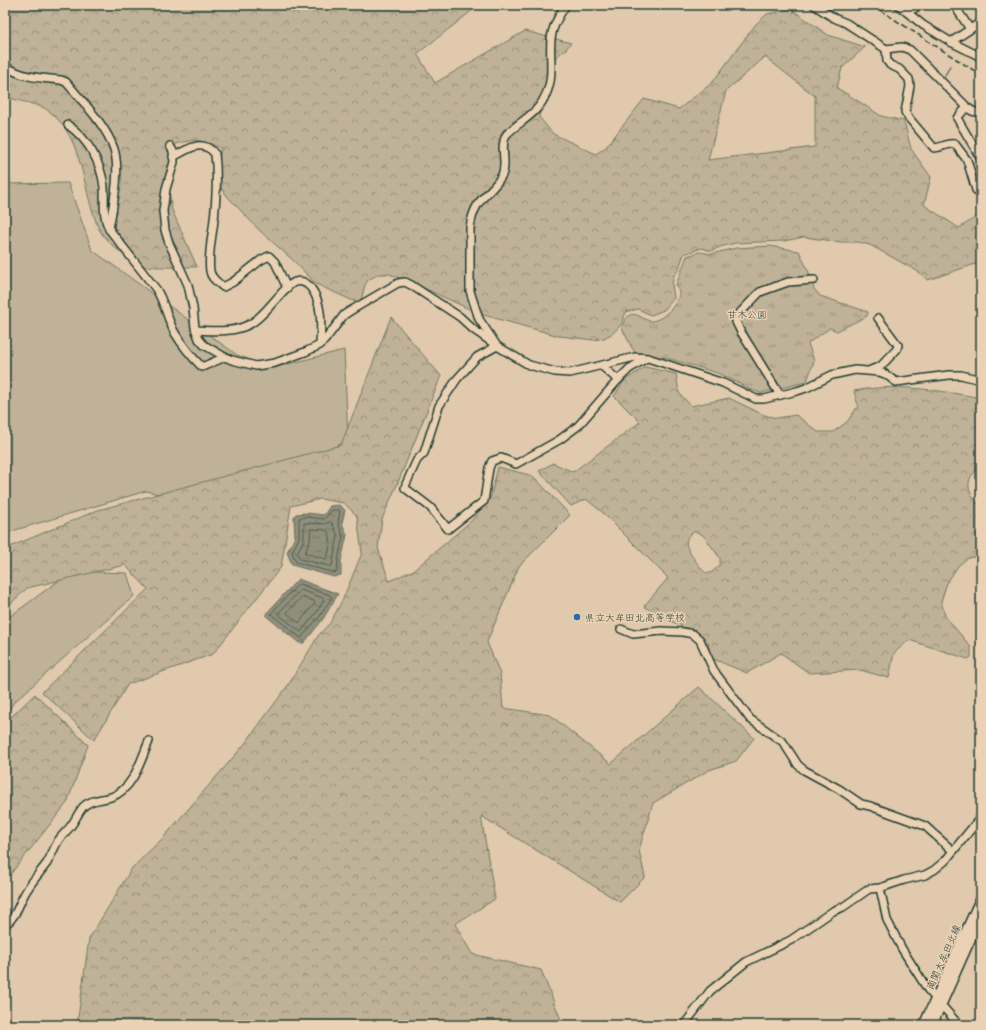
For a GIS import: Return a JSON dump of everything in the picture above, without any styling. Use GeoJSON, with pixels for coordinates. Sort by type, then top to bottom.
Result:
{"type":"FeatureCollection","features":[{"type":"Feature","properties":{"kind":"main road","name":"南関大牟田北線"},"geometry":{"type":"LineString","coordinates":[[932,1025],[939,1002],[981,898]]}},
{"type":"Feature","properties":{"kind":"main road","name":"南関大牟田北線"},"geometry":{"type":"LineString","coordinates":[[924,1025],[939,1002],[981,915]]}},
{"type":"Feature","properties":{"kind":"street"},"geometry":{"type":"LineString","coordinates":[[497,346],[491,335],[481,324],[470,291],[471,220],[475,208],[497,184],[501,177],[504,166],[502,148],[506,135],[538,108],[546,96],[552,74],[551,38],[556,21],[566,5]]}},
{"type":"Feature","properties":{"kind":"street"},"geometry":{"type":"LineString","coordinates":[[814,5],[834,18],[846,23],[886,49],[902,48],[910,50],[967,107],[972,111],[981,113]]}},
{"type":"Feature","properties":{"kind":"street"},"geometry":{"type":"LineString","coordinates":[[898,5],[923,25],[951,42],[981,57]]}},
{"type":"Feature","properties":{"kind":"street"},"geometry":{"type":"LineString","coordinates":[[907,12],[921,5]]}},
{"type":"Feature","properties":{"kind":"street"},"geometry":{"type":"LineString","coordinates":[[954,5],[970,29]]}},
{"type":"Feature","properties":{"kind":"street"},"geometry":{"type":"LineString","coordinates":[[951,42],[981,22]]}},
{"type":"Feature","properties":{"kind":"street"},"geometry":{"type":"LineString","coordinates":[[886,49],[887,61],[890,65],[899,69],[909,79],[910,86],[905,112],[908,117],[934,148],[940,148],[950,143],[955,144],[967,160],[976,190],[981,187]]}},
{"type":"Feature","properties":{"kind":"street"},"geometry":{"type":"LineString","coordinates":[[5,66],[29,77],[62,80],[66,82],[102,126],[114,151],[116,171],[116,187],[109,229]]}},
{"type":"Feature","properties":{"kind":"street"},"geometry":{"type":"LineString","coordinates":[[967,107],[957,118],[981,159]]}},
{"type":"Feature","properties":{"kind":"street"},"geometry":{"type":"LineString","coordinates":[[68,125],[81,136],[95,155],[100,166],[104,187],[105,220],[109,229],[156,289],[162,299],[175,333],[190,354],[202,367],[226,357]]}},
{"type":"Feature","properties":{"kind":"street"},"geometry":{"type":"LineString","coordinates":[[173,157],[199,145],[212,149],[215,154],[217,166],[210,258],[210,272],[215,280],[223,287],[269,256],[275,262],[286,288]]}},
{"type":"Feature","properties":{"kind":"street"},"geometry":{"type":"LineString","coordinates":[[170,146],[173,151],[174,162],[166,189],[164,218],[169,243],[188,285],[199,339],[204,345],[226,357],[252,366],[275,364],[320,345],[344,315],[398,283],[405,282],[448,309],[497,346],[529,365],[555,372],[570,373],[635,357],[645,359],[648,358],[724,383],[756,399],[764,400],[806,388],[832,375],[855,370],[879,372],[885,374],[896,382],[949,375],[961,375],[981,380]]}},
{"type":"Feature","properties":{"kind":"street"},"geometry":{"type":"LineString","coordinates":[[780,395],[741,332],[736,322],[738,315],[760,292],[788,282],[814,280]]}},
{"type":"Feature","properties":{"kind":"street"},"geometry":{"type":"LineString","coordinates":[[196,330],[230,331],[250,324],[264,314],[286,288],[295,282],[305,282],[318,300],[321,321],[320,345]]}},
{"type":"Feature","properties":{"kind":"street"},"geometry":{"type":"LineString","coordinates":[[868,371],[881,366],[898,346],[878,318]]}},
{"type":"Feature","properties":{"kind":"street"},"geometry":{"type":"LineString","coordinates":[[497,346],[477,357],[457,379],[439,406],[424,452],[417,460],[406,484],[405,488],[430,507],[448,529],[484,501],[489,468],[492,460],[501,458],[516,464],[559,440],[578,426],[629,369],[645,359]]}},
{"type":"Feature","properties":{"kind":"street"},"geometry":{"type":"LineString","coordinates":[[602,366],[618,380]]}},
{"type":"Feature","properties":{"kind":"street"},"geometry":{"type":"LineString","coordinates":[[622,629],[633,634],[661,631],[692,634],[700,640],[714,671],[750,719],[783,742],[798,765],[804,770],[839,789],[860,804],[870,806],[925,826],[953,851]]}},
{"type":"Feature","properties":{"kind":"street"},"geometry":{"type":"LineString","coordinates":[[5,925],[18,910],[23,896],[83,807],[90,801],[117,795],[126,788],[134,775],[149,741]]}},
{"type":"Feature","properties":{"kind":"street"},"geometry":{"type":"LineString","coordinates":[[684,1025],[710,991],[746,962],[791,940],[833,911],[843,907],[869,889],[880,888],[925,875],[934,870],[945,861],[981,816]]}},
{"type":"Feature","properties":{"kind":"street"},"geometry":{"type":"LineString","coordinates":[[880,888],[887,920],[902,950],[928,990],[958,1025]]}},
{"type":"Feature","properties":{"kind":"green space"},"geometry":{"type":"Polygon","coordinates":[[[5,5],[479,5],[417,54],[435,83],[525,31],[571,43],[556,57],[552,64],[547,79],[539,117],[553,134],[596,154],[606,147],[644,99],[679,109],[712,83],[755,25],[767,14],[791,9],[828,35],[865,47],[842,68],[837,88],[881,116],[904,121],[911,149],[931,177],[924,205],[959,228],[981,214],[981,262],[928,280],[917,271],[870,245],[858,242],[841,242],[804,237],[784,241],[735,243],[711,251],[702,248],[684,254],[678,271],[674,275],[672,284],[674,298],[664,310],[651,315],[638,309],[626,312],[621,325],[613,333],[604,338],[594,340],[559,336],[480,314],[413,283],[389,274],[379,274],[368,280],[365,285],[360,304],[316,284],[295,262],[259,230],[228,197],[216,181],[221,148],[199,141],[189,141],[176,144],[166,174],[172,210],[197,267],[157,267],[139,265],[114,247],[100,231],[95,220],[77,153],[72,140],[57,118],[42,107],[5,97],[5,5]],[[765,57],[726,91],[708,160],[815,147],[815,96],[765,57]]]}},
{"type":"Feature","properties":{"kind":"green space"},"geometry":{"type":"Polygon","coordinates":[[[68,183],[92,250],[237,355],[272,368],[344,350],[348,440],[300,465],[198,503],[146,491],[12,531],[5,535],[5,184],[68,183]]]}},
{"type":"Feature","properties":{"kind":"green space","name":"甘木公園"},"geometry":{"type":"Polygon","coordinates":[[[770,246],[799,251],[810,275],[814,289],[820,296],[868,312],[867,316],[837,331],[830,328],[808,343],[814,361],[807,381],[761,393],[748,389],[717,373],[667,358],[636,353],[632,348],[622,328],[625,320],[633,314],[648,321],[655,320],[665,315],[673,307],[679,292],[676,285],[687,256],[700,252],[711,254],[736,248],[770,246]]]}},
{"type":"Feature","properties":{"kind":"green space"},"geometry":{"type":"Polygon","coordinates":[[[391,317],[441,376],[382,519],[378,548],[389,581],[414,570],[470,522],[490,499],[498,467],[533,476],[570,515],[519,566],[487,642],[500,674],[503,708],[550,715],[611,764],[699,687],[754,738],[736,761],[709,770],[653,803],[639,850],[645,877],[620,902],[481,816],[495,899],[455,924],[472,954],[541,970],[563,1025],[77,1025],[89,939],[132,868],[164,837],[244,745],[289,684],[318,636],[330,623],[343,599],[362,553],[357,516],[344,503],[320,499],[291,506],[281,567],[213,654],[128,684],[94,740],[42,692],[148,589],[125,565],[27,588],[5,609],[5,549],[98,510],[341,445],[391,317]]]}},
{"type":"Feature","properties":{"kind":"green space"},"geometry":{"type":"Polygon","coordinates":[[[645,367],[676,374],[679,393],[691,406],[729,398],[764,415],[777,418],[796,415],[818,432],[833,432],[847,422],[858,406],[854,391],[884,388],[915,388],[976,397],[981,396],[981,466],[972,475],[969,488],[970,492],[981,507],[981,559],[971,557],[966,559],[958,566],[947,583],[941,601],[945,616],[970,646],[971,657],[968,659],[909,640],[894,653],[889,678],[860,670],[809,673],[781,653],[747,673],[711,658],[708,643],[678,624],[659,617],[644,606],[668,578],[601,511],[586,499],[571,506],[539,471],[553,463],[573,472],[640,422],[614,396],[625,380],[645,367]],[[694,532],[689,535],[686,543],[687,548],[703,571],[711,573],[720,564],[720,558],[704,536],[698,532],[694,532]]]}},
{"type":"Feature","properties":{"kind":"green space"},"geometry":{"type":"Polygon","coordinates":[[[72,571],[127,573],[134,596],[14,702],[5,716],[5,620],[72,571]]]}},
{"type":"Feature","properties":{"kind":"green space"},"geometry":{"type":"Polygon","coordinates":[[[35,694],[88,745],[67,803],[5,881],[5,723],[35,694]]]}},
{"type":"Feature","properties":{"kind":"water"},"geometry":{"type":"Polygon","coordinates":[[[339,505],[345,510],[342,523],[347,535],[341,561],[341,575],[334,577],[292,565],[287,552],[295,537],[294,517],[296,514],[307,513],[324,515],[330,506],[339,505]]]}},
{"type":"Feature","properties":{"kind":"water"},"geometry":{"type":"Polygon","coordinates":[[[298,579],[338,594],[323,619],[304,643],[299,643],[265,615],[298,579]]]}},
{"type":"Feature","properties":{"kind":"waterway"},"geometry":{"type":"LineString","coordinates":[[943,79],[950,66]]}},
{"type":"Feature","properties":{"kind":"railway"},"geometry":{"type":"LineString","coordinates":[[872,5],[981,75]]}},
{"type":"Feature","properties":{"kind":"place","name":"県立大牟田北高等学校"},"geometry":{"type":"Point","coordinates":[577,617]}}]}
